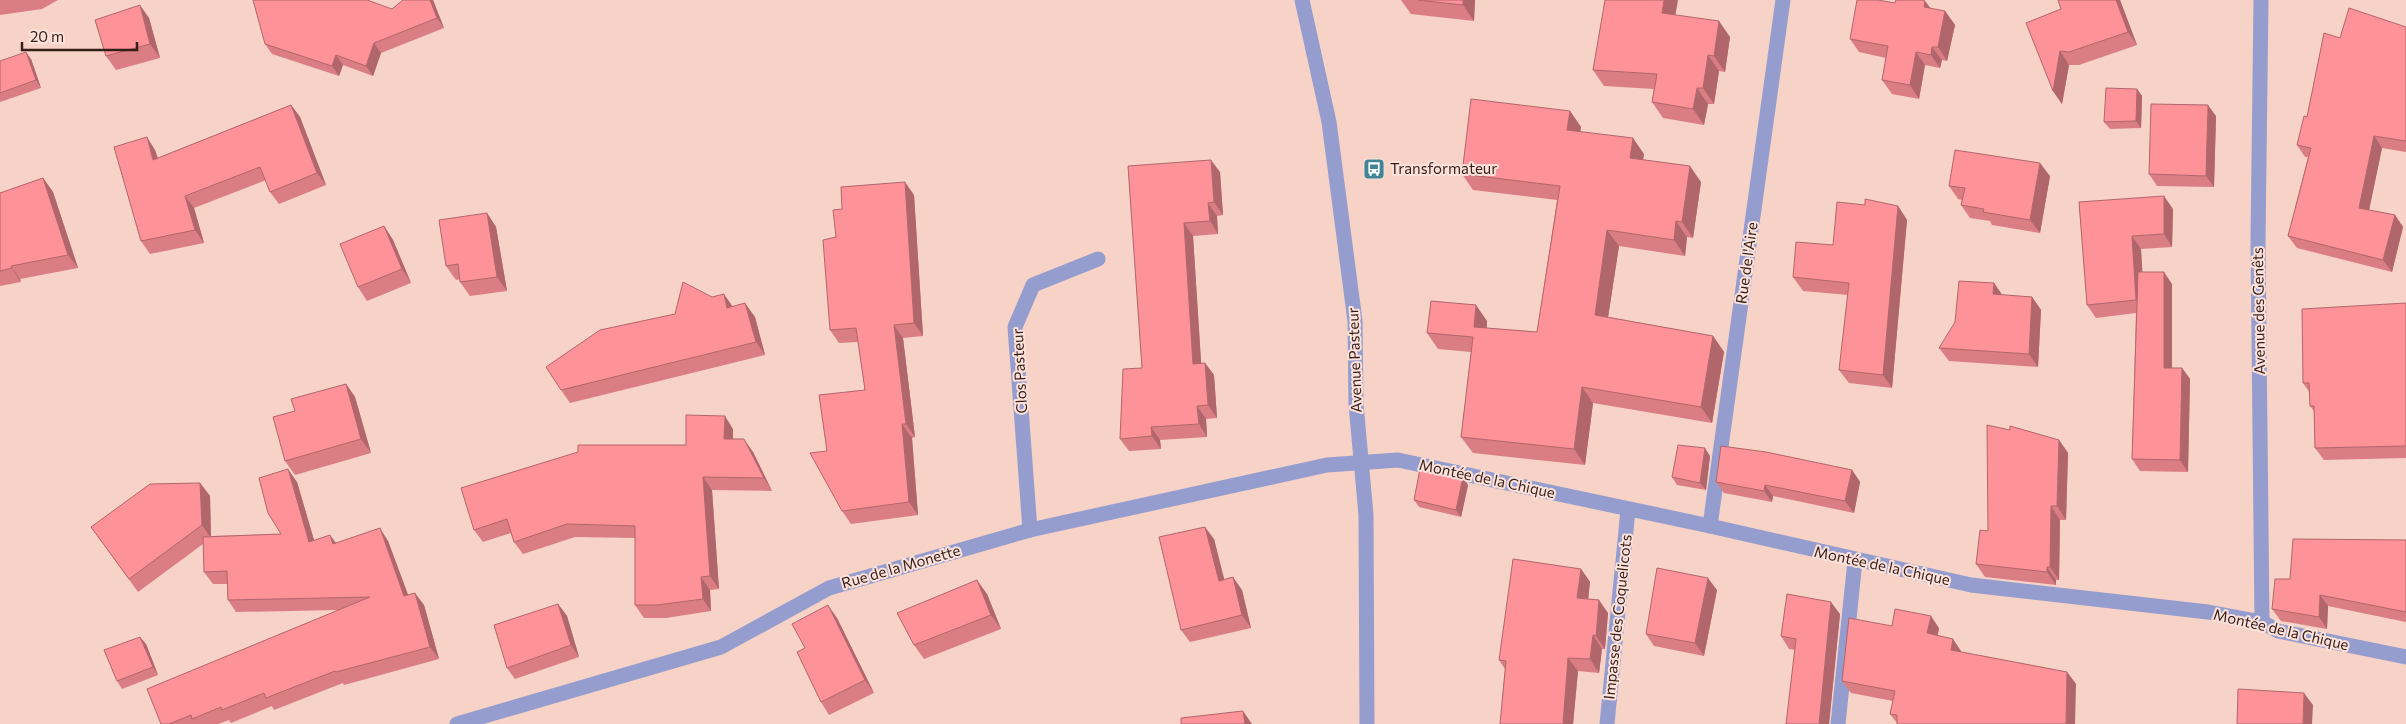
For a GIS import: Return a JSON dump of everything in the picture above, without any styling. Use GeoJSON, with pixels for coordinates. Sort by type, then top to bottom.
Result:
{"type":"FeatureCollection","features":[{"type":"Feature","properties":{"kind":"street","name":"Avenue Pasteur"},"geometry":{"type":"LineString","coordinates":[[1302,0],[1329,122],[1355,321],[1356,404],[1366,515],[1367,724]]}},
{"type":"Feature","properties":{"kind":"street","name":"Rue de l'Aire"},"geometry":{"type":"LineString","coordinates":[[1710,526],[1783,0]]}},
{"type":"Feature","properties":{"kind":"street","name":"Avenue des Genêts"},"geometry":{"type":"LineString","coordinates":[[2261,0],[2258,250],[2262,622]]}},
{"type":"Feature","properties":{"kind":"street","name":"Clos Pasteur"},"geometry":{"type":"LineString","coordinates":[[1030,530],[1015,327],[1033,286],[1098,260]]}},
{"type":"Feature","properties":{"kind":"street","name":"Montée de la Chique"},"geometry":{"type":"LineString","coordinates":[[1361,462],[1398,460],[1710,526],[1855,561],[1971,585],[2208,612],[2262,622],[2278,631],[2406,657]]}},
{"type":"Feature","properties":{"kind":"street","name":"Rue de la Monette"},"geometry":{"type":"LineString","coordinates":[[458,724],[721,647],[829,588],[1030,530],[1327,465],[1361,462]]}},
{"type":"Feature","properties":{"kind":"street","name":"Impasse des Coquelicots"},"geometry":{"type":"LineString","coordinates":[[1607,724],[1628,510]]}},
{"type":"Feature","properties":{"kind":"street"},"geometry":{"type":"LineString","coordinates":[[1838,724],[1855,561]]}},
{"type":"Feature","properties":{"kind":"building"},"geometry":{"type":"Polygon","coordinates":[[[253,0],[367,0],[392,9],[403,0],[430,0],[437,18],[374,43],[366,66],[336,55],[332,66],[265,44],[253,0]]]}},
{"type":"Feature","properties":{"kind":"building"},"geometry":{"type":"Polygon","coordinates":[[[1418,0],[1463,0],[1463,5],[1418,0]]]}},
{"type":"Feature","properties":{"kind":"building"},"geometry":{"type":"Polygon","coordinates":[[[1605,0],[1664,0],[1662,13],[1719,21],[1714,56],[1708,55],[1703,88],[1697,88],[1693,109],[1652,102],[1657,74],[1593,70],[1605,0]]]}},
{"type":"Feature","properties":{"kind":"building"},"geometry":{"type":"Polygon","coordinates":[[[1857,0],[1878,0],[1895,3],[1896,0],[1922,0],[1925,1],[1924,7],[1945,11],[1938,47],[1932,47],[1931,55],[1916,52],[1910,85],[1882,80],[1888,46],[1850,39],[1857,0]]]}},
{"type":"Feature","properties":{"kind":"building"},"geometry":{"type":"Polygon","coordinates":[[[2058,0],[2116,0],[2128,32],[2069,52],[2060,51],[2053,91],[2026,23],[2061,9],[2058,0]]]}},
{"type":"Feature","properties":{"kind":"building"},"geometry":{"type":"Polygon","coordinates":[[[140,5],[150,44],[106,56],[95,20],[140,5]]]}},
{"type":"Feature","properties":{"kind":"building"},"geometry":{"type":"Polygon","coordinates":[[[2349,8],[2406,27],[2406,141],[2374,136],[2359,208],[2395,215],[2383,260],[2288,236],[2311,148],[2297,145],[2304,116],[2307,117],[2324,33],[2340,38],[2349,8]]]}},
{"type":"Feature","properties":{"kind":"building"},"geometry":{"type":"Polygon","coordinates":[[[26,52],[36,80],[0,93],[0,61],[26,52]]]}},
{"type":"Feature","properties":{"kind":"building"},"geometry":{"type":"Polygon","coordinates":[[[2106,88],[2137,89],[2136,121],[2104,122],[2106,88]]]}},
{"type":"Feature","properties":{"kind":"building"},"geometry":{"type":"Polygon","coordinates":[[[1471,99],[1570,111],[1567,130],[1633,138],[1630,158],[1690,166],[1682,222],[1676,221],[1674,240],[1607,230],[1595,315],[1713,336],[1701,407],[1582,387],[1574,449],[1461,437],[1473,337],[1427,333],[1431,301],[1476,305],[1474,327],[1537,332],[1560,186],[1462,174],[1471,99]]]}},
{"type":"Feature","properties":{"kind":"building"},"geometry":{"type":"Polygon","coordinates":[[[2151,104],[2208,105],[2206,176],[2149,174],[2151,104]]]}},
{"type":"Feature","properties":{"kind":"building"},"geometry":{"type":"Polygon","coordinates":[[[291,105],[317,173],[270,192],[260,167],[185,196],[195,230],[141,241],[114,147],[147,137],[153,160],[291,105]]]}},
{"type":"Feature","properties":{"kind":"building"},"geometry":{"type":"Polygon","coordinates":[[[1955,150],[2040,163],[2030,220],[1983,212],[1984,209],[1961,205],[1965,188],[1949,186],[1955,150]]]}},
{"type":"Feature","properties":{"kind":"building"},"geometry":{"type":"Polygon","coordinates":[[[1211,160],[1214,202],[1208,203],[1210,221],[1184,223],[1193,364],[1205,363],[1208,405],[1197,406],[1199,424],[1151,427],[1152,436],[1120,439],[1123,369],[1142,368],[1128,166],[1211,160]]]}},
{"type":"Feature","properties":{"kind":"building"},"geometry":{"type":"Polygon","coordinates":[[[43,178],[68,255],[11,266],[12,268],[0,271],[0,193],[43,178]]]}},
{"type":"Feature","properties":{"kind":"building"},"geometry":{"type":"Polygon","coordinates":[[[905,182],[914,323],[894,325],[906,424],[902,424],[909,502],[842,511],[810,453],[827,451],[819,395],[865,390],[856,328],[830,330],[823,240],[836,237],[833,210],[842,209],[841,187],[905,182]]]}},
{"type":"Feature","properties":{"kind":"building"},"geometry":{"type":"Polygon","coordinates":[[[2164,196],[2164,234],[2132,236],[2136,300],[2087,305],[2079,202],[2164,196]]]}},
{"type":"Feature","properties":{"kind":"building"},"geometry":{"type":"Polygon","coordinates":[[[1865,199],[1898,206],[1883,375],[1839,370],[1849,283],[1793,277],[1796,242],[1833,245],[1837,202],[1865,205],[1865,199]]]}},
{"type":"Feature","properties":{"kind":"building"},"geometry":{"type":"Polygon","coordinates":[[[487,213],[497,277],[460,282],[458,264],[446,266],[439,220],[487,213]]]}},
{"type":"Feature","properties":{"kind":"building"},"geometry":{"type":"Polygon","coordinates":[[[384,226],[402,269],[358,287],[340,244],[384,226]]]}},
{"type":"Feature","properties":{"kind":"building"},"geometry":{"type":"Polygon","coordinates":[[[2138,272],[2164,272],[2164,368],[2182,368],[2180,460],[2132,459],[2138,272]]]}},
{"type":"Feature","properties":{"kind":"building"},"geometry":{"type":"Polygon","coordinates":[[[1959,281],[1994,283],[1993,294],[2032,297],[2029,354],[1939,348],[1955,322],[1959,281]]]}},
{"type":"Feature","properties":{"kind":"building"},"geometry":{"type":"Polygon","coordinates":[[[683,282],[712,297],[724,294],[727,308],[745,303],[756,342],[561,390],[546,367],[600,330],[675,314],[683,282]]]}},
{"type":"Feature","properties":{"kind":"building"},"geometry":{"type":"Polygon","coordinates":[[[2406,303],[2406,446],[2315,448],[2314,406],[2310,406],[2309,383],[2303,383],[2302,309],[2406,303]]]}},
{"type":"Feature","properties":{"kind":"building"},"geometry":{"type":"Polygon","coordinates":[[[346,384],[361,439],[285,461],[273,417],[295,411],[291,399],[346,384]]]}},
{"type":"Feature","properties":{"kind":"building"},"geometry":{"type":"Polygon","coordinates":[[[686,415],[725,416],[724,439],[744,439],[764,478],[703,477],[710,576],[701,577],[703,599],[657,605],[635,605],[635,526],[567,524],[514,542],[507,519],[474,530],[461,488],[578,452],[578,445],[686,445],[686,415]]]}},
{"type":"Feature","properties":{"kind":"building"},"geometry":{"type":"Polygon","coordinates":[[[1987,425],[2010,430],[2010,426],[2059,440],[2057,506],[2051,506],[2050,567],[2047,567],[2047,572],[1976,564],[1980,530],[1988,531],[1987,425]]]}},
{"type":"Feature","properties":{"kind":"building"},"geometry":{"type":"Polygon","coordinates":[[[1678,445],[1705,448],[1700,483],[1672,477],[1678,445]]]}},
{"type":"Feature","properties":{"kind":"building"},"geometry":{"type":"Polygon","coordinates":[[[1721,446],[1766,452],[1852,470],[1845,501],[1765,485],[1764,491],[1716,482],[1721,446]]]}},
{"type":"Feature","properties":{"kind":"building"},"geometry":{"type":"Polygon","coordinates":[[[288,469],[309,542],[330,535],[333,544],[380,528],[404,596],[415,593],[430,647],[335,671],[266,698],[264,693],[222,710],[221,707],[192,719],[191,715],[169,724],[161,724],[147,689],[370,597],[228,600],[227,571],[204,572],[203,537],[281,534],[268,513],[259,478],[288,469]]]}},
{"type":"Feature","properties":{"kind":"building"},"geometry":{"type":"Polygon","coordinates":[[[1420,469],[1463,477],[1456,510],[1414,500],[1420,469]]]}},
{"type":"Feature","properties":{"kind":"building"},"geometry":{"type":"Polygon","coordinates":[[[200,483],[202,525],[129,579],[91,527],[150,484],[200,483]]]}},
{"type":"Feature","properties":{"kind":"building"},"geometry":{"type":"Polygon","coordinates":[[[1205,527],[1219,581],[1233,577],[1242,615],[1181,630],[1159,537],[1205,527]]]}},
{"type":"Feature","properties":{"kind":"building"},"geometry":{"type":"Polygon","coordinates":[[[2293,539],[2406,540],[2406,612],[2320,595],[2319,617],[2272,609],[2275,579],[2290,579],[2293,539]]]}},
{"type":"Feature","properties":{"kind":"building"},"geometry":{"type":"Polygon","coordinates":[[[1513,559],[1581,569],[1577,598],[1599,600],[1596,636],[1593,635],[1590,659],[1568,658],[1563,724],[1500,724],[1506,661],[1499,660],[1513,559]]]}},
{"type":"Feature","properties":{"kind":"building"},"geometry":{"type":"Polygon","coordinates":[[[1657,568],[1708,578],[1695,643],[1646,634],[1657,568]]]}},
{"type":"Feature","properties":{"kind":"building"},"geometry":{"type":"Polygon","coordinates":[[[977,580],[991,615],[914,645],[897,613],[977,580]]]}},
{"type":"Feature","properties":{"kind":"building"},"geometry":{"type":"Polygon","coordinates":[[[1787,594],[1831,602],[1819,724],[1786,724],[1796,639],[1781,636],[1787,594]]]}},
{"type":"Feature","properties":{"kind":"building"},"geometry":{"type":"Polygon","coordinates":[[[558,604],[571,645],[507,668],[494,625],[558,604]]]}},
{"type":"Feature","properties":{"kind":"building"},"geometry":{"type":"Polygon","coordinates":[[[828,605],[865,680],[821,702],[797,652],[805,648],[792,624],[828,605]]]}},
{"type":"Feature","properties":{"kind":"building"},"geometry":{"type":"Polygon","coordinates":[[[1895,609],[1931,616],[1927,633],[1953,639],[1951,650],[2067,672],[2066,724],[1897,724],[1897,715],[1890,714],[1895,691],[1842,681],[1849,618],[1892,626],[1895,609]]]}},
{"type":"Feature","properties":{"kind":"building"},"geometry":{"type":"Polygon","coordinates":[[[140,637],[153,667],[117,681],[104,650],[140,637]]]}},
{"type":"Feature","properties":{"kind":"building"},"geometry":{"type":"Polygon","coordinates":[[[2238,689],[2304,693],[2303,724],[2237,724],[2238,689]]]}},
{"type":"Feature","properties":{"kind":"building"},"geometry":{"type":"Polygon","coordinates":[[[1243,711],[1245,724],[1181,724],[1181,718],[1243,711]]]}},
{"type":"Feature","properties":{"kind":"place","name":"Transformateur"},"geometry":{"type":"Point","coordinates":[1374,169]}}]}
